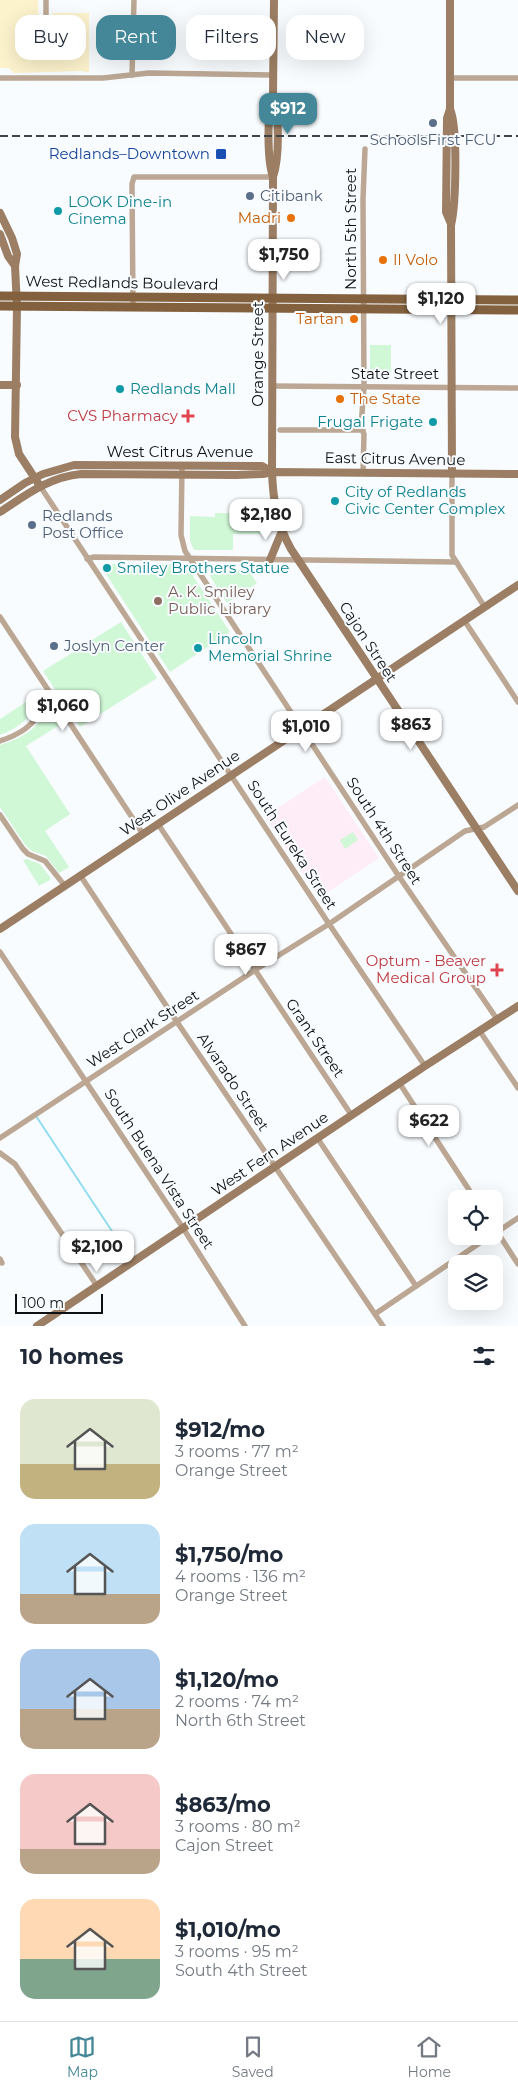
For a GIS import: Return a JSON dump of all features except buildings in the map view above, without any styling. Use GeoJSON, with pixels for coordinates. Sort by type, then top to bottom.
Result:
{"type":"FeatureCollection","features":[{"type":"Feature","properties":{"kind":"main road","name":"West Redlands Boulevard"},"geometry":{"type":"LineString","coordinates":[[0,296],[133,302],[363,304]]}},
{"type":"Feature","properties":{"kind":"main road"},"geometry":{"type":"LineString","coordinates":[[363,304],[451,299],[518,300]]}},
{"type":"Feature","properties":{"kind":"main road","name":"West Redlands Boulevard"},"geometry":{"type":"LineString","coordinates":[[0,306],[17,307],[133,302]]}},
{"type":"Feature","properties":{"kind":"main road"},"geometry":{"type":"LineString","coordinates":[[363,304],[452,310],[518,310]]}},
{"type":"Feature","properties":{"kind":"street"},"geometry":{"type":"LineString","coordinates":[[46,0],[46,15]]}},
{"type":"Feature","properties":{"kind":"street"},"geometry":{"type":"LineString","coordinates":[[132,74],[134,0]]}},
{"type":"Feature","properties":{"kind":"street","name":"Orange Street"},"geometry":{"type":"LineString","coordinates":[[272,472],[273,176],[269,167],[269,105],[273,94],[274,0]]}},
{"type":"Feature","properties":{"kind":"street"},"geometry":{"type":"LineString","coordinates":[[450,0],[450,109],[454,118],[454,212],[451,225],[451,553],[484,606]]}},
{"type":"Feature","properties":{"kind":"street"},"geometry":{"type":"LineString","coordinates":[[0,78],[103,78],[149,73],[273,74]]}},
{"type":"Feature","properties":{"kind":"street"},"geometry":{"type":"LineString","coordinates":[[450,78],[518,78]]}},
{"type":"Feature","properties":{"kind":"street","name":"North 5th Street"},"geometry":{"type":"LineString","coordinates":[[363,473],[365,149]]}},
{"type":"Feature","properties":{"kind":"street"},"geometry":{"type":"LineString","coordinates":[[133,302],[132,180],[136,176],[273,176]]}},
{"type":"Feature","properties":{"kind":"street"},"geometry":{"type":"LineString","coordinates":[[0,213],[16,251],[16,442],[19,454],[40,486]]}},
{"type":"Feature","properties":{"kind":"street"},"geometry":{"type":"LineString","coordinates":[[0,234],[8,256],[15,266]]}},
{"type":"Feature","properties":{"kind":"street"},"geometry":{"type":"LineString","coordinates":[[0,385],[16,385]]}},
{"type":"Feature","properties":{"kind":"street","name":"State Street"},"geometry":{"type":"LineString","coordinates":[[272,386],[518,388]]}},
{"type":"Feature","properties":{"kind":"street"},"geometry":{"type":"LineString","coordinates":[[280,430],[363,430]]}},
{"type":"Feature","properties":{"kind":"street","name":"West Citrus Avenue"},"geometry":{"type":"LineString","coordinates":[[0,500],[34,478],[53,470],[74,466],[262,466],[272,472]]}},
{"type":"Feature","properties":{"kind":"street","name":"South 4th Street"},"geometry":{"type":"LineString","coordinates":[[182,466],[181,535],[185,551],[398,875],[497,1019]]}},
{"type":"Feature","properties":{"kind":"street","name":"West Citrus Avenue"},"geometry":{"type":"LineString","coordinates":[[0,512],[40,486],[58,478],[81,474],[182,475],[263,474],[272,472]]}},
{"type":"Feature","properties":{"kind":"street","name":"East Citrus Avenue"},"geometry":{"type":"LineString","coordinates":[[272,472],[518,474]]}},
{"type":"Feature","properties":{"kind":"street","name":"Cajon Street"},"geometry":{"type":"LineString","coordinates":[[272,472],[273,497],[282,532],[298,560],[518,891]]}},
{"type":"Feature","properties":{"kind":"street","name":"South Eureka Street"},"geometry":{"type":"LineString","coordinates":[[40,486],[425,1066]]}},
{"type":"Feature","properties":{"kind":"street"},"geometry":{"type":"LineString","coordinates":[[270,560],[282,532]]}},
{"type":"Feature","properties":{"kind":"street"},"geometry":{"type":"LineString","coordinates":[[87,559],[456,562]]}},
{"type":"Feature","properties":{"kind":"street","name":"West Olive Avenue"},"geometry":{"type":"LineString","coordinates":[[0,929],[518,585]]}},
{"type":"Feature","properties":{"kind":"street"},"geometry":{"type":"LineString","coordinates":[[0,617],[143,834]]}},
{"type":"Feature","properties":{"kind":"street"},"geometry":{"type":"LineString","coordinates":[[464,620],[518,702]]}},
{"type":"Feature","properties":{"kind":"street"},"geometry":{"type":"LineString","coordinates":[[0,742],[15,736],[31,726],[54,699]]}},
{"type":"Feature","properties":{"kind":"street","name":"West Clark Street"},"geometry":{"type":"LineString","coordinates":[[0,1138],[255,970],[329,924],[465,830],[484,827],[518,805]]}},
{"type":"Feature","properties":{"kind":"street"},"geometry":{"type":"LineString","coordinates":[[0,814],[23,849],[28,854],[41,857],[65,886]]}},
{"type":"Feature","properties":{"kind":"street","name":"Grant Street"},"geometry":{"type":"LineString","coordinates":[[158,824],[352,1116]]}},
{"type":"Feature","properties":{"kind":"street","name":"Alvarado Street"},"geometry":{"type":"LineString","coordinates":[[80,875],[275,1168],[383,1326]]}},
{"type":"Feature","properties":{"kind":"street","name":"South Buena Vista Street"},"geometry":{"type":"LineString","coordinates":[[0,952],[183,1228],[245,1326]]}},
{"type":"Feature","properties":{"kind":"street","name":"West Fern Avenue"},"geometry":{"type":"LineString","coordinates":[[37,1326],[479,1030],[518,1006]]}},
{"type":"Feature","properties":{"kind":"street"},"geometry":{"type":"LineString","coordinates":[[479,1030],[518,1088]]}},
{"type":"Feature","properties":{"kind":"street"},"geometry":{"type":"LineString","coordinates":[[400,1084],[469,1190]]}},
{"type":"Feature","properties":{"kind":"street"},"geometry":{"type":"LineString","coordinates":[[318,1139],[416,1286]]}},
{"type":"Feature","properties":{"kind":"street"},"geometry":{"type":"LineString","coordinates":[[0,1153],[15,1164],[97,1286]]}},
{"type":"Feature","properties":{"kind":"street"},"geometry":{"type":"LineString","coordinates":[[503,1226],[518,1218]]}},
{"type":"Feature","properties":{"kind":"street"},"geometry":{"type":"LineString","coordinates":[[503,1242],[518,1264]]}},
{"type":"Feature","properties":{"kind":"street"},"geometry":{"type":"LineString","coordinates":[[375,1314],[477,1245]]}},
{"type":"Feature","properties":{"kind":"shaded area"},"geometry":{"type":"Polygon","coordinates":[[[325,777],[379,858],[319,898],[265,816],[325,777]]]}},
{"type":"Feature","properties":{"kind":"green space"},"geometry":{"type":"Polygon","coordinates":[[[370,345],[391,345],[391,376],[370,376],[370,345]]]}},
{"type":"Feature","properties":{"kind":"green space"},"geometry":{"type":"Polygon","coordinates":[[[215,513],[262,513],[267,534],[233,534],[233,550],[194,550],[190,541],[190,516],[215,517],[215,513]]]}},
{"type":"Feature","properties":{"kind":"green space"},"geometry":{"type":"Polygon","coordinates":[[[107,564],[169,564],[187,567],[230,632],[170,672],[104,571],[104,567],[107,564]]]}},
{"type":"Feature","properties":{"kind":"green space"},"geometry":{"type":"Polygon","coordinates":[[[214,569],[248,570],[257,583],[227,603],[210,576],[210,572],[214,569]]]}},
{"type":"Feature","properties":{"kind":"green space"},"geometry":{"type":"Polygon","coordinates":[[[121,622],[157,678],[80,727],[43,671],[121,622]]]}},
{"type":"Feature","properties":{"kind":"green space"},"geometry":{"type":"Polygon","coordinates":[[[41,692],[46,700],[20,725],[0,735],[0,719],[41,692]]]}},
{"type":"Feature","properties":{"kind":"green space"},"geometry":{"type":"Polygon","coordinates":[[[51,708],[61,724],[26,746],[70,814],[45,831],[69,867],[59,873],[46,856],[32,851],[26,846],[0,807],[0,745],[17,739],[29,731],[40,722],[51,708]]]}},
{"type":"Feature","properties":{"kind":"green space"},"geometry":{"type":"Polygon","coordinates":[[[353,832],[358,840],[345,849],[340,840],[353,832]]]}},
{"type":"Feature","properties":{"kind":"green space"},"geometry":{"type":"Polygon","coordinates":[[[27,859],[40,864],[50,877],[50,880],[39,886],[23,860],[27,859]]]}},
{"type":"Feature","properties":{"kind":"sand"},"geometry":{"type":"Polygon","coordinates":[[[0,0],[38,0],[38,15],[15,15],[15,60],[86,60],[86,15],[52,15],[52,13],[89,13],[89,73],[82,71],[14,73],[9,68],[0,68],[0,0]]]}},
{"type":"Feature","properties":{"kind":"waterway"},"geometry":{"type":"LineString","coordinates":[[36,1116],[131,1260]]}},
{"type":"Feature","properties":{"kind":"railway"},"geometry":{"type":"LineString","coordinates":[[0,136],[518,136]]}},
{"type":"Feature","properties":{"kind":"place","name":"SchoolsFirst FCU"},"geometry":{"type":"Point","coordinates":[433,123]}},
{"type":"Feature","properties":{"kind":"place","name":"Redlands–Downtown"},"geometry":{"type":"Point","coordinates":[221,154]}},
{"type":"Feature","properties":{"kind":"place","name":"Citibank"},"geometry":{"type":"Point","coordinates":[250,196]}},
{"type":"Feature","properties":{"kind":"place","name":"LOOK Dine-in Cinema"},"geometry":{"type":"Point","coordinates":[58,211]}},
{"type":"Feature","properties":{"kind":"place","name":"Madri"},"geometry":{"type":"Point","coordinates":[291,218]}},
{"type":"Feature","properties":{"kind":"place","name":"Il Volo"},"geometry":{"type":"Point","coordinates":[383,260]}},
{"type":"Feature","properties":{"kind":"place","name":"Tartan"},"geometry":{"type":"Point","coordinates":[354,319]}},
{"type":"Feature","properties":{"kind":"place","name":"Redlands Mall"},"geometry":{"type":"Point","coordinates":[120,389]}},
{"type":"Feature","properties":{"kind":"place","name":"The State"},"geometry":{"type":"Point","coordinates":[340,399]}},
{"type":"Feature","properties":{"kind":"place","name":"CVS Pharmacy"},"geometry":{"type":"Point","coordinates":[188,416]}},
{"type":"Feature","properties":{"kind":"place","name":"Frugal Frigate"},"geometry":{"type":"Point","coordinates":[433,422]}},
{"type":"Feature","properties":{"kind":"place","name":"City of Redlands Civic Center Complex"},"geometry":{"type":"Point","coordinates":[335,501]}},
{"type":"Feature","properties":{"kind":"place","name":"Redlands Post Office"},"geometry":{"type":"Point","coordinates":[32,525]}},
{"type":"Feature","properties":{"kind":"place","name":"Smiley Brothers Statue"},"geometry":{"type":"Point","coordinates":[107,568]}},
{"type":"Feature","properties":{"kind":"place","name":"A. K. Smiley Public Library"},"geometry":{"type":"Point","coordinates":[158,601]}},
{"type":"Feature","properties":{"kind":"place","name":"Joslyn Center"},"geometry":{"type":"Point","coordinates":[54,646]}},
{"type":"Feature","properties":{"kind":"place","name":"Lincoln Memorial Shrine"},"geometry":{"type":"Point","coordinates":[198,648]}},
{"type":"Feature","properties":{"kind":"place","name":"Optum - Beaver Medical Group"},"geometry":{"type":"Point","coordinates":[497,970]}}]}
